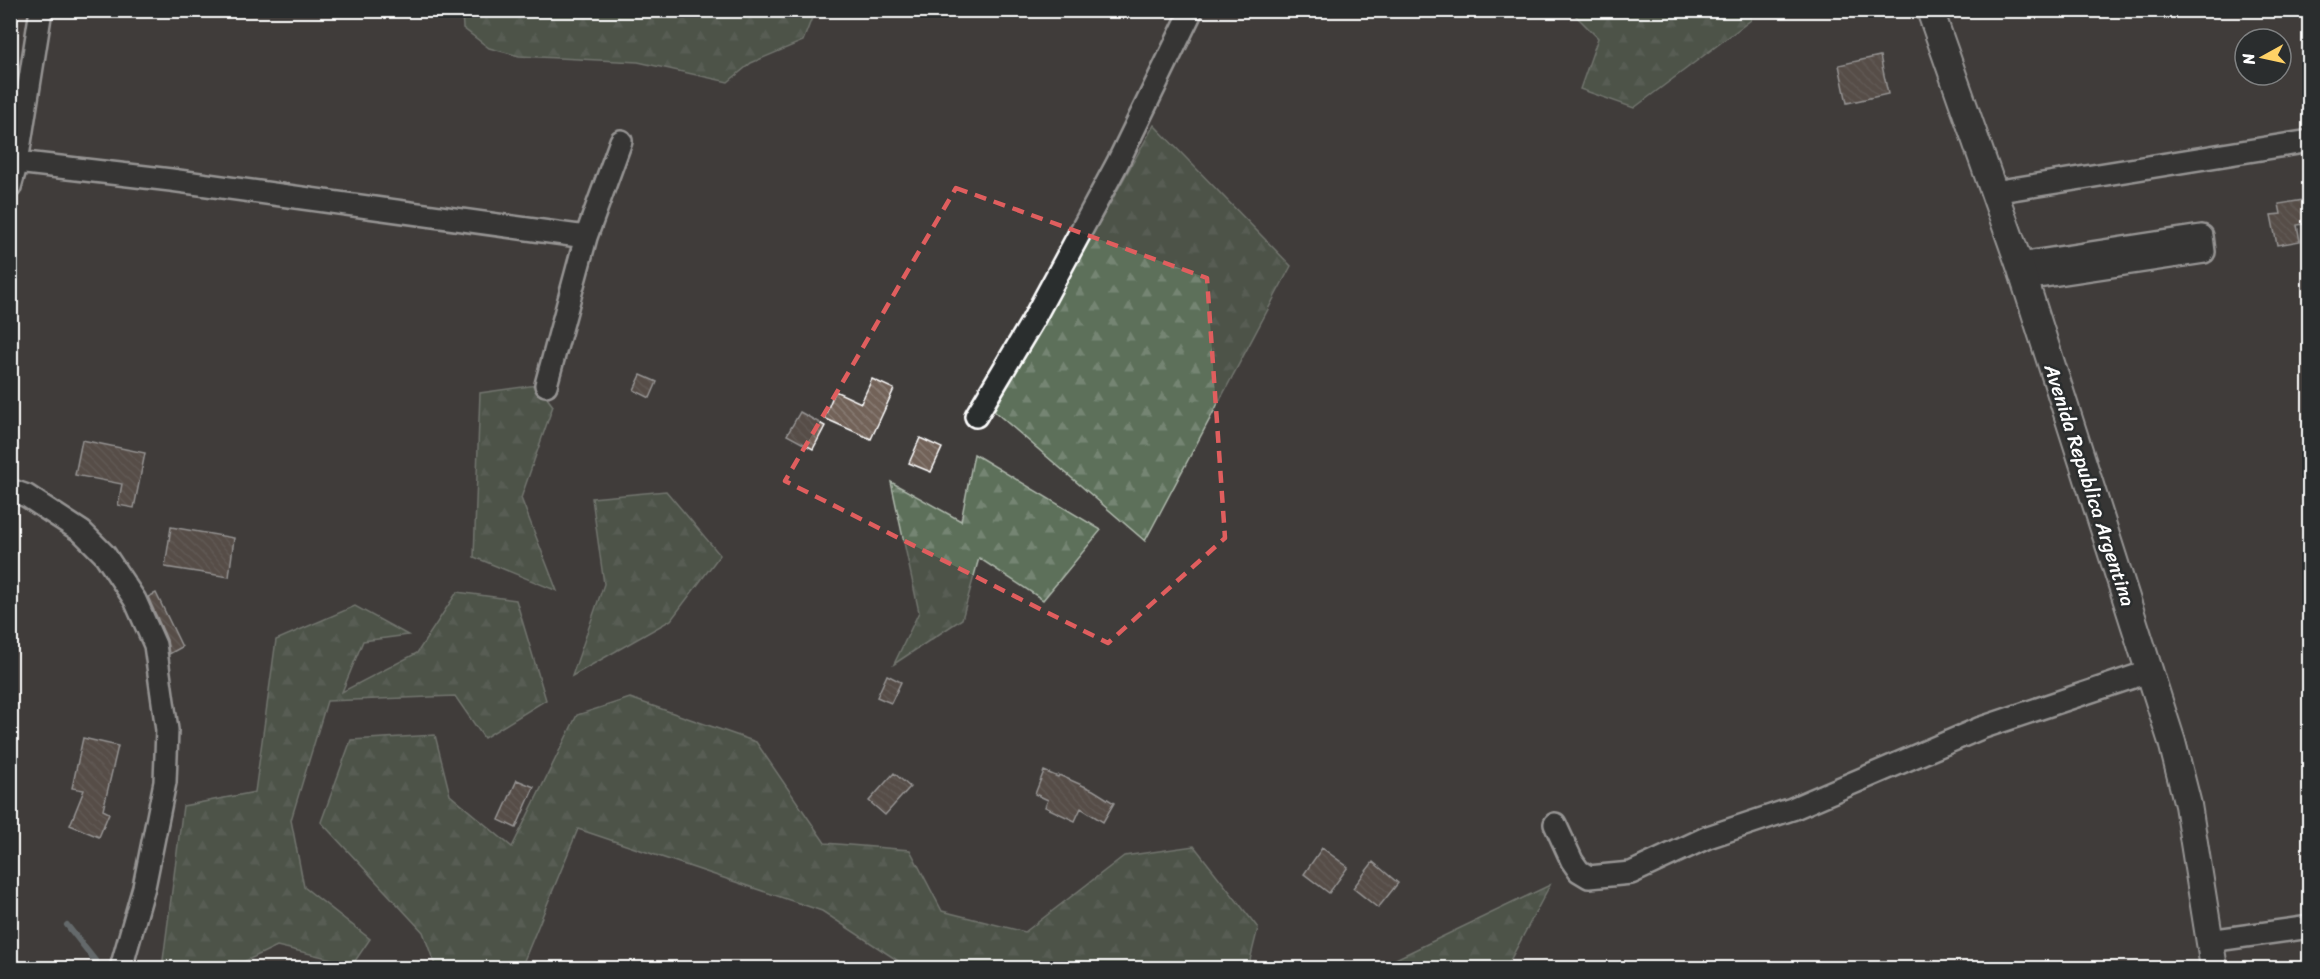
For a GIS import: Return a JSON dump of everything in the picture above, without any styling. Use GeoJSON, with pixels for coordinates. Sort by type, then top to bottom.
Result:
{"type":"FeatureCollection","features":[{"type":"Feature","properties":{"kind":"street"},"geometry":{"type":"LineString","coordinates":[[10,187],[17,162],[41,10]]}},
{"type":"Feature","properties":{"kind":"street"},"geometry":{"type":"LineString","coordinates":[[976,416],[1032,322],[1106,185],[1192,10]]}},
{"type":"Feature","properties":{"kind":"street","name":"Avenida Republica Argentina"},"geometry":{"type":"LineString","coordinates":[[1930,10],[2022,271],[2092,494],[2151,671],[2188,805],[2214,969]]}},
{"type":"Feature","properties":{"kind":"street"},"geometry":{"type":"LineString","coordinates":[[546,385],[586,237],[621,141]]}},
{"type":"Feature","properties":{"kind":"street"},"geometry":{"type":"LineString","coordinates":[[1994,192],[2310,141]]}},
{"type":"Feature","properties":{"kind":"street"},"geometry":{"type":"LineString","coordinates":[[17,162],[171,180],[586,237]]}},
{"type":"Feature","properties":{"kind":"street"},"geometry":{"type":"LineString","coordinates":[[2202,236],[2204,252],[2022,271],[2202,236]]}},
{"type":"Feature","properties":{"kind":"street"},"geometry":{"type":"LineString","coordinates":[[10,490],[27,496],[82,532],[105,555],[135,600],[155,645],[167,730],[165,782],[144,887],[122,966]]}},
{"type":"Feature","properties":{"kind":"street"},"geometry":{"type":"LineString","coordinates":[[1555,824],[1579,871],[1589,877],[1631,873],[1708,837],[1792,809],[1981,728],[2151,671]]}},
{"type":"Feature","properties":{"kind":"street"},"geometry":{"type":"LineString","coordinates":[[2209,941],[2310,927]]}},
{"type":"Feature","properties":{"kind":"highlighted area"},"geometry":{"type":"Polygon","coordinates":[[[956,188],[1207,278],[1225,538],[1108,643],[785,481],[956,188]]]}},
{"type":"Feature","properties":{"kind":"green space"},"geometry":{"type":"Polygon","coordinates":[[[815,10],[803,41],[751,63],[728,82],[638,62],[519,56],[489,48],[463,28],[462,11],[815,10]]]}},
{"type":"Feature","properties":{"kind":"green space"},"geometry":{"type":"Polygon","coordinates":[[[1571,11],[1750,11],[1751,20],[1634,108],[1580,89],[1598,38],[1571,11]]]}},
{"type":"Feature","properties":{"kind":"green space"},"geometry":{"type":"Polygon","coordinates":[[[1154,125],[1291,266],[1145,541],[994,411],[1154,125]]]}},
{"type":"Feature","properties":{"kind":"green space"},"geometry":{"type":"Polygon","coordinates":[[[537,385],[553,406],[521,498],[557,591],[474,557],[480,393],[537,385]]]}},
{"type":"Feature","properties":{"kind":"green space"},"geometry":{"type":"Polygon","coordinates":[[[974,454],[1101,530],[1043,600],[979,558],[962,619],[894,664],[919,612],[891,482],[961,521],[974,454]]]}},
{"type":"Feature","properties":{"kind":"green space"},"geometry":{"type":"Polygon","coordinates":[[[666,491],[720,555],[671,620],[572,676],[604,584],[592,498],[666,491]]]}},
{"type":"Feature","properties":{"kind":"green space"},"geometry":{"type":"Polygon","coordinates":[[[457,592],[516,600],[546,700],[484,738],[455,696],[327,701],[291,820],[304,887],[370,939],[353,964],[277,946],[231,968],[162,968],[183,806],[255,792],[276,640],[355,606],[408,635],[363,641],[342,692],[417,653],[457,592]]]}},
{"type":"Feature","properties":{"kind":"green space"},"geometry":{"type":"Polygon","coordinates":[[[630,698],[756,742],[825,843],[910,850],[942,911],[1025,932],[1124,856],[1194,846],[1258,928],[1248,968],[909,968],[822,911],[578,829],[521,968],[436,968],[423,932],[321,822],[351,740],[435,735],[450,795],[512,847],[577,715],[630,698]]]}},
{"type":"Feature","properties":{"kind":"green space"},"geometry":{"type":"Polygon","coordinates":[[[1550,885],[1506,968],[1377,968],[1550,885]]]}},
{"type":"Feature","properties":{"kind":"building"},"geometry":{"type":"Polygon","coordinates":[[[1880,56],[1888,94],[1847,103],[1839,65],[1880,56]]]}},
{"type":"Feature","properties":{"kind":"building"},"geometry":{"type":"Polygon","coordinates":[[[2310,199],[2310,223],[2297,225],[2300,241],[2277,245],[2271,215],[2281,214],[2279,204],[2310,199]]]}},
{"type":"Feature","properties":{"kind":"building"},"geometry":{"type":"Polygon","coordinates":[[[641,375],[657,382],[650,398],[634,390],[641,375]]]}},
{"type":"Feature","properties":{"kind":"building"},"geometry":{"type":"Polygon","coordinates":[[[872,379],[894,389],[871,439],[824,418],[835,391],[861,403],[872,379]]]}},
{"type":"Feature","properties":{"kind":"building"},"geometry":{"type":"Polygon","coordinates":[[[800,412],[825,426],[813,449],[787,435],[800,412]]]}},
{"type":"Feature","properties":{"kind":"building"},"geometry":{"type":"Polygon","coordinates":[[[920,438],[942,448],[931,472],[909,463],[920,438]]]}},
{"type":"Feature","properties":{"kind":"building"},"geometry":{"type":"Polygon","coordinates":[[[82,440],[145,453],[134,508],[118,505],[122,484],[75,475],[82,440]]]}},
{"type":"Feature","properties":{"kind":"building"},"geometry":{"type":"Polygon","coordinates":[[[171,527],[234,538],[229,577],[165,567],[171,527]]]}},
{"type":"Feature","properties":{"kind":"building"},"geometry":{"type":"Polygon","coordinates":[[[156,593],[182,647],[169,654],[167,640],[148,597],[156,593]]]}},
{"type":"Feature","properties":{"kind":"building"},"geometry":{"type":"Polygon","coordinates":[[[887,675],[901,682],[891,703],[877,697],[887,675]]]}},
{"type":"Feature","properties":{"kind":"building"},"geometry":{"type":"Polygon","coordinates":[[[83,738],[118,746],[103,810],[109,813],[99,837],[70,825],[84,790],[72,788],[83,738]]]}},
{"type":"Feature","properties":{"kind":"building"},"geometry":{"type":"Polygon","coordinates":[[[1044,771],[1093,790],[1114,803],[1103,822],[1081,808],[1075,821],[1045,807],[1048,800],[1035,794],[1044,771]]]}},
{"type":"Feature","properties":{"kind":"building"},"geometry":{"type":"Polygon","coordinates":[[[894,773],[910,787],[885,815],[869,801],[894,773]]]}},
{"type":"Feature","properties":{"kind":"building"},"geometry":{"type":"Polygon","coordinates":[[[517,780],[534,787],[516,828],[499,820],[517,780]]]}},
{"type":"Feature","properties":{"kind":"building"},"geometry":{"type":"Polygon","coordinates":[[[1322,848],[1348,867],[1329,893],[1304,874],[1322,848]]]}},
{"type":"Feature","properties":{"kind":"building"},"geometry":{"type":"Polygon","coordinates":[[[1373,862],[1398,883],[1378,908],[1353,888],[1373,862]]]}},
{"type":"Feature","properties":{"kind":"waterway"},"geometry":{"type":"LineString","coordinates":[[67,925],[101,968]]}}]}
